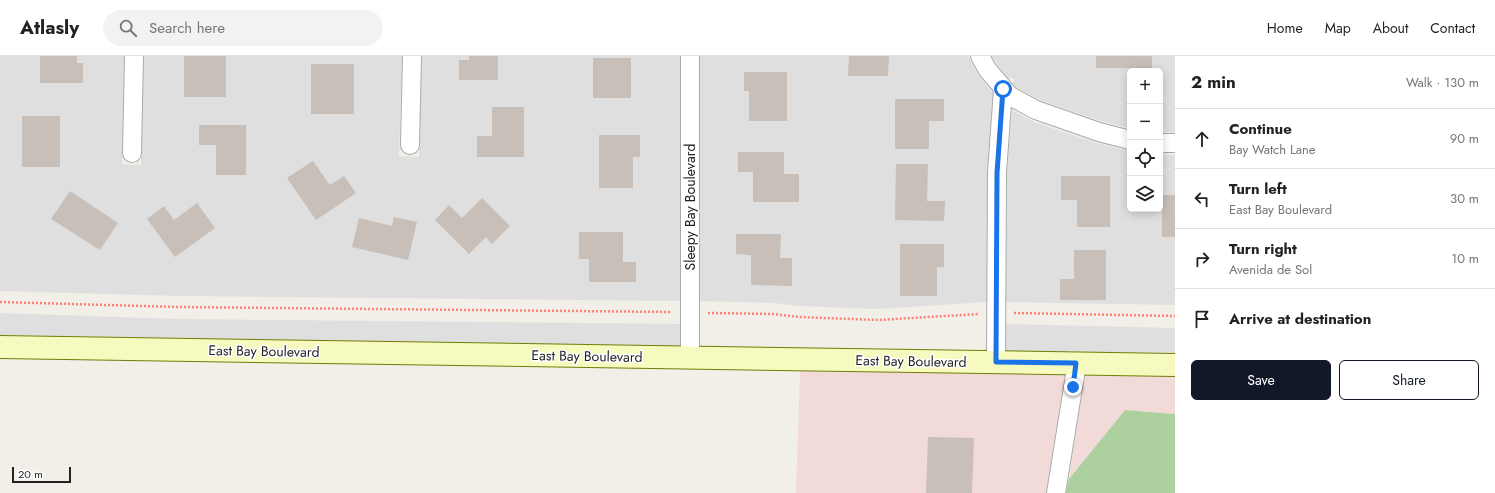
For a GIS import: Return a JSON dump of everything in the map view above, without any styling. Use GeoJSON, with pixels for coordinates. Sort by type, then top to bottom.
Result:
{"type":"FeatureCollection","features":[{"type":"Feature","properties":{"kind":"main road","name":"East Bay Boulevard"},"geometry":{"type":"LineString","coordinates":[[0,347],[1175,365]]}},
{"type":"Feature","properties":{"kind":"street"},"geometry":{"type":"LineString","coordinates":[[132,153],[134,56]]}},
{"type":"Feature","properties":{"kind":"street"},"geometry":{"type":"LineString","coordinates":[[410,145],[412,56]]}},
{"type":"Feature","properties":{"kind":"street","name":"Sleepy Bay Boulevard"},"geometry":{"type":"LineString","coordinates":[[690,56],[690,358]]}},
{"type":"Feature","properties":{"kind":"street"},"geometry":{"type":"LineString","coordinates":[[980,56],[987,69],[1010,96],[1036,110],[1099,132],[1127,139]]}},
{"type":"Feature","properties":{"kind":"street"},"geometry":{"type":"LineString","coordinates":[[996,362],[997,173],[1003,89]]}},
{"type":"Feature","properties":{"kind":"street"},"geometry":{"type":"LineString","coordinates":[[1163,143],[1175,143]]}},
{"type":"Feature","properties":{"kind":"street"},"geometry":{"type":"LineString","coordinates":[[1056,493],[1076,363]]}},
{"type":"Feature","properties":{"kind":"path"},"geometry":{"type":"LineString","coordinates":[[0,302],[178,307],[690,312],[774,314],[799,317],[878,320],[996,313],[1175,316]]}},
{"type":"Feature","properties":{"kind":"shaded area"},"geometry":{"type":"Polygon","coordinates":[[[0,56],[124,56],[122,164],[141,165],[144,56],[402,56],[399,156],[419,157],[422,56],[680,56],[680,301],[179,296],[0,291],[0,56]]]}},
{"type":"Feature","properties":{"kind":"shaded area"},"geometry":{"type":"Polygon","coordinates":[[[700,56],[968,56],[978,75],[993,93],[987,173],[987,302],[877,309],[799,306],[774,303],[700,301],[700,56]]]}},
{"type":"Feature","properties":{"kind":"shaded area"},"geometry":{"type":"Polygon","coordinates":[[[991,56],[1175,56],[1175,132],[1163,132],[1163,68],[1127,68],[1127,127],[1101,121],[1040,100],[1016,87],[1013,84],[1014,78],[1008,78],[991,56]]]}},
{"type":"Feature","properties":{"kind":"shaded area"},"geometry":{"type":"Polygon","coordinates":[[[1012,110],[1034,122],[1096,143],[1127,150],[1127,212],[1163,212],[1163,154],[1175,155],[1175,305],[1006,302],[1007,174],[1012,110]]]}},
{"type":"Feature","properties":{"kind":"shaded area"},"geometry":{"type":"Polygon","coordinates":[[[0,313],[178,319],[680,324],[680,347],[0,335],[0,313]]]}},
{"type":"Feature","properties":{"kind":"shaded area"},"geometry":{"type":"Polygon","coordinates":[[[1006,324],[1175,328],[1175,353],[1077,352],[1069,350],[1068,352],[1006,351],[1006,324]]]}},
{"type":"Feature","properties":{"kind":"shaded area"},"geometry":{"type":"Polygon","coordinates":[[[800,371],[1065,375],[1046,493],[796,493],[800,371]]]}},
{"type":"Feature","properties":{"kind":"shaded area"},"geometry":{"type":"Polygon","coordinates":[[[1085,375],[1175,376],[1175,414],[1125,410],[1069,479],[1085,375]]]}},
{"type":"Feature","properties":{"kind":"green space"},"geometry":{"type":"Polygon","coordinates":[[[1125,410],[1175,414],[1175,493],[1066,493],[1069,479],[1125,410]]]}},
{"type":"Feature","properties":{"kind":"building"},"geometry":{"type":"Polygon","coordinates":[[[40,56],[77,56],[77,63],[83,63],[83,83],[40,83],[40,56]]]}},
{"type":"Feature","properties":{"kind":"building"},"geometry":{"type":"Polygon","coordinates":[[[184,56],[226,56],[226,97],[184,97],[184,56]]]}},
{"type":"Feature","properties":{"kind":"building"},"geometry":{"type":"Polygon","coordinates":[[[469,56],[498,56],[498,80],[459,80],[459,60],[469,60],[469,56]]]}},
{"type":"Feature","properties":{"kind":"building"},"geometry":{"type":"Polygon","coordinates":[[[849,56],[889,56],[888,76],[848,76],[849,56]]]}},
{"type":"Feature","properties":{"kind":"building"},"geometry":{"type":"Polygon","coordinates":[[[1096,56],[1152,56],[1152,68],[1096,68],[1096,56]]]}},
{"type":"Feature","properties":{"kind":"building"},"geometry":{"type":"Polygon","coordinates":[[[593,58],[631,58],[631,98],[593,98],[593,58]]]}},
{"type":"Feature","properties":{"kind":"building"},"geometry":{"type":"Polygon","coordinates":[[[311,64],[354,64],[354,114],[311,114],[311,64]]]}},
{"type":"Feature","properties":{"kind":"building"},"geometry":{"type":"Polygon","coordinates":[[[744,72],[787,72],[787,121],[749,121],[749,91],[744,91],[744,72]]]}},
{"type":"Feature","properties":{"kind":"building"},"geometry":{"type":"Polygon","coordinates":[[[895,99],[944,99],[944,121],[929,121],[929,149],[895,149],[895,99]]]}},
{"type":"Feature","properties":{"kind":"building"},"geometry":{"type":"Polygon","coordinates":[[[492,107],[524,107],[524,157],[477,157],[477,136],[492,136],[492,107]]]}},
{"type":"Feature","properties":{"kind":"building"},"geometry":{"type":"Polygon","coordinates":[[[22,116],[60,116],[60,167],[22,167],[22,116]]]}},
{"type":"Feature","properties":{"kind":"building"},"geometry":{"type":"Polygon","coordinates":[[[199,125],[246,125],[246,175],[216,175],[216,145],[199,145],[199,125]]]}},
{"type":"Feature","properties":{"kind":"building"},"geometry":{"type":"Polygon","coordinates":[[[599,135],[640,135],[640,157],[633,157],[633,188],[599,188],[599,135]]]}},
{"type":"Feature","properties":{"kind":"building"},"geometry":{"type":"Polygon","coordinates":[[[738,152],[784,152],[784,174],[799,174],[799,202],[753,202],[753,172],[738,172],[738,152]]]}},
{"type":"Feature","properties":{"kind":"building"},"geometry":{"type":"Polygon","coordinates":[[[313,161],[330,185],[344,176],[356,193],[316,220],[287,178],[313,161]]]}},
{"type":"Feature","properties":{"kind":"building"},"geometry":{"type":"Polygon","coordinates":[[[896,164],[928,164],[927,201],[945,201],[944,221],[895,220],[896,164]]]}},
{"type":"Feature","properties":{"kind":"building"},"geometry":{"type":"Polygon","coordinates":[[[1061,176],[1110,176],[1110,227],[1077,227],[1077,200],[1061,200],[1061,176]]]}},
{"type":"Feature","properties":{"kind":"building"},"geometry":{"type":"Polygon","coordinates":[[[70,191],[118,223],[100,250],[51,219],[70,191]]]}},
{"type":"Feature","properties":{"kind":"building"},"geometry":{"type":"Polygon","coordinates":[[[1163,195],[1175,195],[1175,237],[1162,237],[1163,195]]]}},
{"type":"Feature","properties":{"kind":"building"},"geometry":{"type":"Polygon","coordinates":[[[482,198],[510,226],[492,244],[486,237],[469,254],[435,220],[449,205],[462,218],[482,198]]]}},
{"type":"Feature","properties":{"kind":"building"},"geometry":{"type":"Polygon","coordinates":[[[197,203],[215,228],[175,257],[147,219],[164,206],[174,220],[197,203]]]}},
{"type":"Feature","properties":{"kind":"building"},"geometry":{"type":"Polygon","coordinates":[[[394,217],[417,222],[408,260],[352,247],[359,218],[392,226],[394,217]]]}},
{"type":"Feature","properties":{"kind":"building"},"geometry":{"type":"Polygon","coordinates":[[[579,232],[623,232],[623,262],[636,262],[636,282],[589,282],[589,259],[579,259],[579,232]]]}},
{"type":"Feature","properties":{"kind":"building"},"geometry":{"type":"Polygon","coordinates":[[[736,234],[781,234],[780,258],[792,258],[792,286],[751,285],[751,255],[736,254],[736,234]]]}},
{"type":"Feature","properties":{"kind":"building"},"geometry":{"type":"Polygon","coordinates":[[[900,244],[944,244],[944,267],[937,267],[937,296],[900,296],[900,244]]]}},
{"type":"Feature","properties":{"kind":"building"},"geometry":{"type":"Polygon","coordinates":[[[1074,250],[1106,250],[1106,300],[1060,300],[1060,279],[1074,279],[1074,250]]]}},
{"type":"Feature","properties":{"kind":"building"},"geometry":{"type":"Polygon","coordinates":[[[928,437],[974,438],[972,493],[926,493],[928,437]]]}},
{"type":"Feature","properties":{"kind":"route"},"geometry":{"type":"LineString","coordinates":[[1003,89],[997,173],[996,362],[1076,363],[1073,387]]}}]}
